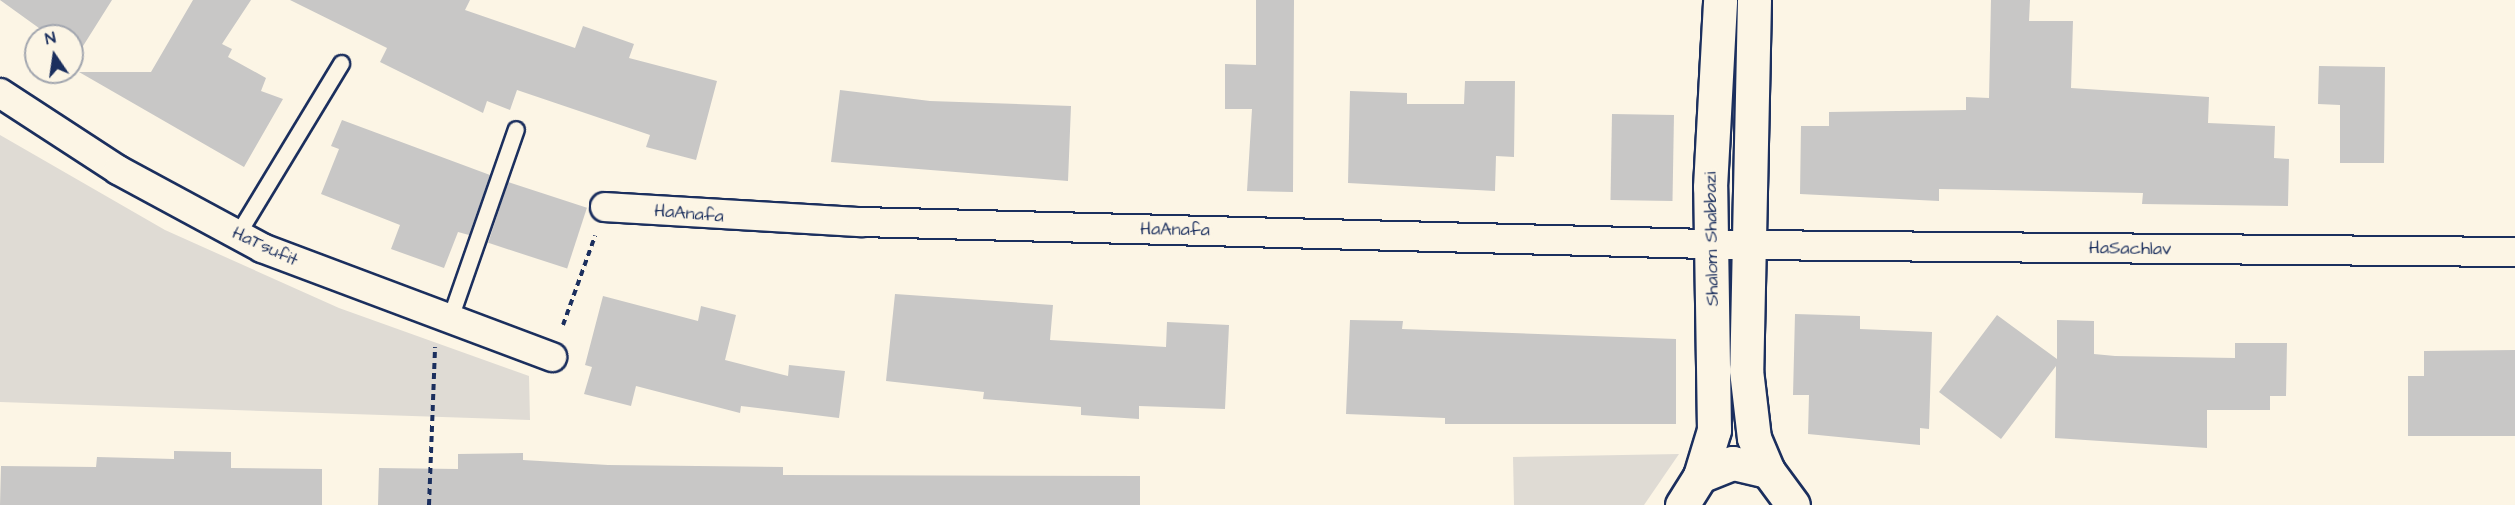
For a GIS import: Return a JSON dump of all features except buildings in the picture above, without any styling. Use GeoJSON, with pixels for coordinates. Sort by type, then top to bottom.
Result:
{"type":"FeatureCollection","features":[{"type":"Feature","properties":{"kind":"street","name":"Shalom Shabbazi"},"geometry":{"type":"LineString","coordinates":[[1682,505],[1700,476],[1714,430],[1710,244],[1720,0]]}},
{"type":"Feature","properties":{"kind":"street","name":"Shalom Shabbazi"},"geometry":{"type":"LineString","coordinates":[[1754,0],[1745,245],[1749,409],[1768,471],[1793,505]]}},
{"type":"Feature","properties":{"kind":"street","name":"HaTsufit"},"geometry":{"type":"LineString","coordinates":[[0,93],[118,170],[237,235],[442,319],[552,357]]}},
{"type":"Feature","properties":{"kind":"street","name":"HaAnafa"},"geometry":{"type":"LineString","coordinates":[[605,207],[861,222],[1745,245]]}},
{"type":"Feature","properties":{"kind":"street","name":"HaSachlav"},"geometry":{"type":"LineString","coordinates":[[1745,245],[2515,252]]}},
{"type":"Feature","properties":{"kind":"street"},"geometry":{"type":"LineString","coordinates":[[1700,476],[1733,463],[1768,471]]}},
{"type":"Feature","properties":{"kind":"lane"},"geometry":{"type":"LineString","coordinates":[[237,235],[341,63]]}},
{"type":"Feature","properties":{"kind":"lane"},"geometry":{"type":"LineString","coordinates":[[442,319],[516,129]]}},
{"type":"Feature","properties":{"kind":"path"},"geometry":{"type":"LineString","coordinates":[[552,357],[605,207]]}},
{"type":"Feature","properties":{"kind":"path"},"geometry":{"type":"LineString","coordinates":[[429,505],[442,319]]}},
{"type":"Feature","properties":{"kind":"shaded area"},"geometry":{"type":"Polygon","coordinates":[[[0,135],[165,230],[339,308],[529,376],[530,420],[0,402],[0,135]]]}},
{"type":"Feature","properties":{"kind":"shaded area"},"geometry":{"type":"Polygon","coordinates":[[[1679,454],[1644,505],[1514,505],[1513,457],[1679,454]]]}}]}
